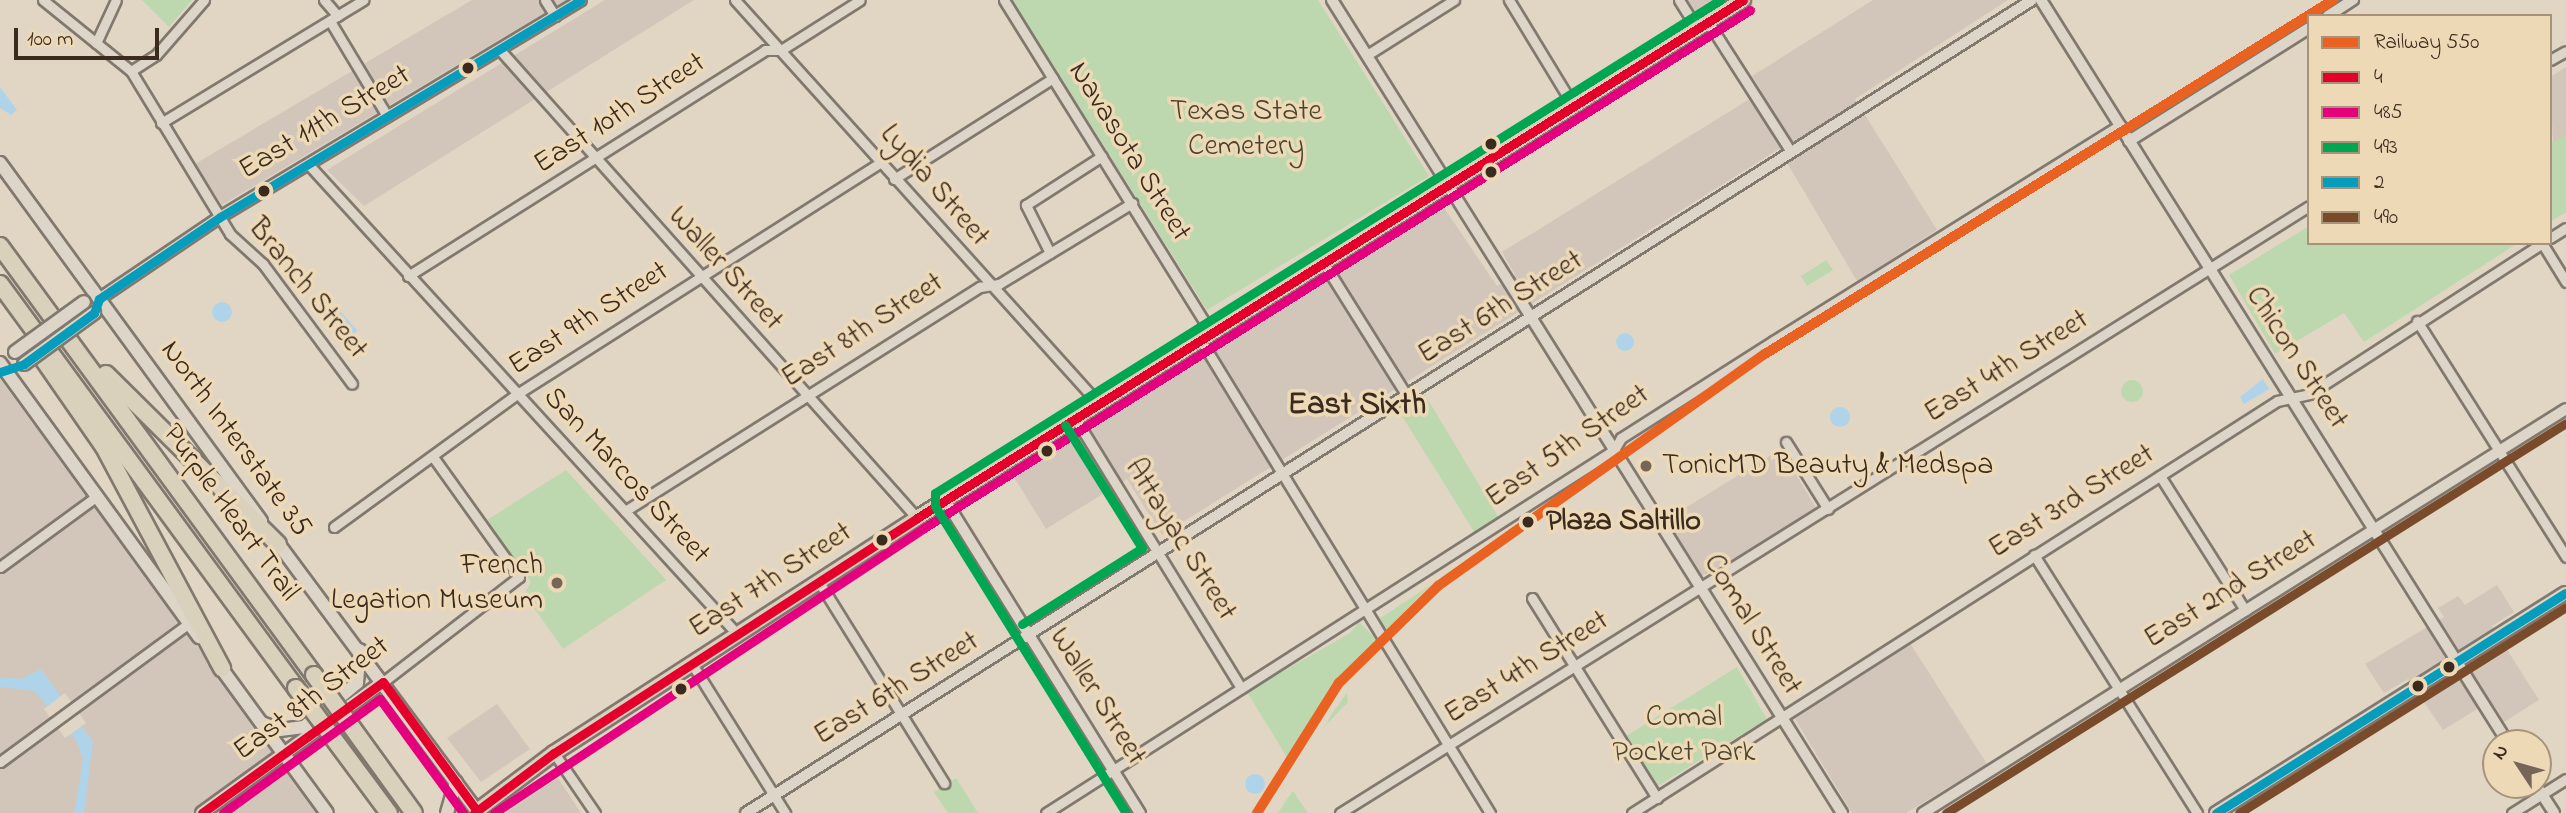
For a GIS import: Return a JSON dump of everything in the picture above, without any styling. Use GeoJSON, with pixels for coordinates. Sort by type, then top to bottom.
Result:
{"type":"FeatureCollection","features":[{"type":"Feature","properties":{"kind":"highway"},"geometry":{"type":"LineString","coordinates":[[3,250],[138,412],[278,544]]}},
{"type":"Feature","properties":{"kind":"highway","name":"Purple Heart Trail"},"geometry":{"type":"LineString","coordinates":[[3,250],[414,813]]}},
{"type":"Feature","properties":{"kind":"highway","name":"Purple Heart Trail"},"geometry":{"type":"LineString","coordinates":[[0,284],[388,813]]}},
{"type":"Feature","properties":{"kind":"highway"},"geometry":{"type":"LineString","coordinates":[[0,293],[104,447],[222,668]]}},
{"type":"Feature","properties":{"kind":"main road","name":"East 7th Street"},"geometry":{"type":"LineString","coordinates":[[476,812],[554,753],[945,500],[1743,0]]}},
{"type":"Feature","properties":{"kind":"main road","name":"North Interstate 35"},"geometry":{"type":"LineString","coordinates":[[0,163],[278,544],[360,650],[476,812]]}},
{"type":"Feature","properties":{"kind":"main road","name":"East 11th Street"},"geometry":{"type":"LineString","coordinates":[[1,368],[15,352],[84,302],[99,299]]}},
{"type":"Feature","properties":{"kind":"main road"},"geometry":{"type":"LineString","coordinates":[[99,299],[94,313],[24,364],[1,368],[327,813]]}},
{"type":"Feature","properties":{"kind":"main road"},"geometry":{"type":"LineString","coordinates":[[2216,813],[2566,593]]}},
{"type":"Feature","properties":{"kind":"main road"},"geometry":{"type":"LineString","coordinates":[[262,723],[280,730],[304,727],[357,683],[360,650]]}},
{"type":"Feature","properties":{"kind":"main road","name":"East 8th Street"},"geometry":{"type":"LineString","coordinates":[[202,813],[383,682]]}},
{"type":"Feature","properties":{"kind":"main road"},"geometry":{"type":"LineString","coordinates":[[447,813],[456,782]]}},
{"type":"Feature","properties":{"kind":"street","name":"Branch Street"},"geometry":{"type":"LineString","coordinates":[[43,0],[131,71],[220,216],[352,384]]}},
{"type":"Feature","properties":{"kind":"street"},"geometry":{"type":"LineString","coordinates":[[96,43],[117,0]]}},
{"type":"Feature","properties":{"kind":"street"},"geometry":{"type":"LineString","coordinates":[[131,71],[156,55],[204,0]]}},
{"type":"Feature","properties":{"kind":"street"},"geometry":{"type":"LineString","coordinates":[[324,0],[387,116]]}},
{"type":"Feature","properties":{"kind":"street"},"geometry":{"type":"LineString","coordinates":[[161,123],[363,0]]}},
{"type":"Feature","properties":{"kind":"street"},"geometry":{"type":"LineString","coordinates":[[545,0],[555,16]]}},
{"type":"Feature","properties":{"kind":"street","name":"East 11th Street"},"geometry":{"type":"LineString","coordinates":[[99,299],[220,216],[582,0]]}},
{"type":"Feature","properties":{"kind":"street","name":"Lydia Street"},"geometry":{"type":"LineString","coordinates":[[735,0],[1098,403]]}},
{"type":"Feature","properties":{"kind":"street","name":"East 10th Street"},"geometry":{"type":"LineString","coordinates":[[408,276],[765,50],[781,50],[846,4],[860,0]]}},
{"type":"Feature","properties":{"kind":"street","name":"Navasota Street"},"geometry":{"type":"LineString","coordinates":[[1004,0],[1132,204],[1285,473],[1490,813]]}},
{"type":"Feature","properties":{"kind":"street","name":"Comal Street"},"geometry":{"type":"LineString","coordinates":[[1332,0],[1842,813]]}},
{"type":"Feature","properties":{"kind":"street"},"geometry":{"type":"LineString","coordinates":[[1367,55],[1454,0]]}},
{"type":"Feature","properties":{"kind":"street"},"geometry":{"type":"LineString","coordinates":[[1509,0],[1574,107]]}},
{"type":"Feature","properties":{"kind":"street"},"geometry":{"type":"LineString","coordinates":[[1679,0],[1702,25],[1790,150]]}},
{"type":"Feature","properties":{"kind":"street","name":"East 6th Street"},"geometry":{"type":"LineString","coordinates":[[746,813],[1531,318],[1790,150],[2032,0]]}},
{"type":"Feature","properties":{"kind":"street","name":"Chicon Street"},"geometry":{"type":"LineString","coordinates":[[2041,0],[2376,528],[2499,729]]}},
{"type":"Feature","properties":{"kind":"street"},"geometry":{"type":"LineString","coordinates":[[2331,14],[2353,0]]}},
{"type":"Feature","properties":{"kind":"street"},"geometry":{"type":"LineString","coordinates":[[2130,141],[2307,29]]}},
{"type":"Feature","properties":{"kind":"street","name":"Waller Street"},"geometry":{"type":"LineString","coordinates":[[500,50],[699,277],[917,518]]}},
{"type":"Feature","properties":{"kind":"street"},"geometry":{"type":"LineString","coordinates":[[894,179],[1053,78]]}},
{"type":"Feature","properties":{"kind":"street","name":"East 5th Street"},"geometry":{"type":"LineString","coordinates":[[1046,813],[1614,450],[1621,438],[1761,348],[2120,125]]}},
{"type":"Feature","properties":{"kind":"street"},"geometry":{"type":"LineString","coordinates":[[1050,253],[1026,205],[1102,156]]}},
{"type":"Feature","properties":{"kind":"street","name":"East 9th Street"},"geometry":{"type":"LineString","coordinates":[[334,527],[517,394],[879,163]]}},
{"type":"Feature","properties":{"kind":"street","name":"San Marcos Street"},"geometry":{"type":"LineString","coordinates":[[309,164],[408,276],[738,635]]}},
{"type":"Feature","properties":{"kind":"street","name":"East 8th Street"},"geometry":{"type":"LineString","coordinates":[[625,511],[989,285],[1050,253],[1132,204]]}},
{"type":"Feature","properties":{"kind":"street","name":"East 4th Street"},"geometry":{"type":"LineString","coordinates":[[1340,813],[2307,207]]}},
{"type":"Feature","properties":{"kind":"street","name":"East 3rd Street"},"geometry":{"type":"LineString","coordinates":[[1632,813],[2160,476],[2293,398],[2309,394],[2417,321],[2539,245]]}},
{"type":"Feature","properties":{"kind":"street"},"geometry":{"type":"LineString","coordinates":[[2543,245],[2566,282]]}},
{"type":"Feature","properties":{"kind":"street"},"geometry":{"type":"LineString","coordinates":[[1323,262],[1407,396]]}},
{"type":"Feature","properties":{"kind":"street"},"geometry":{"type":"LineString","coordinates":[[2417,321],[2566,557]]}},
{"type":"Feature","properties":{"kind":"street","name":"East 2nd Street"},"geometry":{"type":"LineString","coordinates":[[1923,813],[2566,409]]}},
{"type":"Feature","properties":{"kind":"street","name":"Attayac Street"},"geometry":{"type":"LineString","coordinates":[[1075,418],[1241,688]]}},
{"type":"Feature","properties":{"kind":"street"},"geometry":{"type":"LineString","coordinates":[[1786,442],[1828,509]]}},
{"type":"Feature","properties":{"kind":"street","name":"East 8th Street"},"geometry":{"type":"LineString","coordinates":[[383,682],[519,577],[433,457]]}},
{"type":"Feature","properties":{"kind":"street"},"geometry":{"type":"LineString","coordinates":[[2160,476],[2245,610]]}},
{"type":"Feature","properties":{"kind":"street"},"geometry":{"type":"LineString","coordinates":[[0,567],[97,496]]}},
{"type":"Feature","properties":{"kind":"street","name":"Waller Street"},"geometry":{"type":"LineString","coordinates":[[945,500],[1140,813]]}},
{"type":"Feature","properties":{"kind":"street"},"geometry":{"type":"LineString","coordinates":[[2034,555],[2197,813]]}},
{"type":"Feature","properties":{"kind":"street"},"geometry":{"type":"LineString","coordinates":[[819,582],[944,783]]}},
{"type":"Feature","properties":{"kind":"street"},"geometry":{"type":"LineString","coordinates":[[1532,597],[1657,798]]}},
{"type":"Feature","properties":{"kind":"street"},"geometry":{"type":"LineString","coordinates":[[0,762],[189,624]]}},
{"type":"Feature","properties":{"kind":"street"},"geometry":{"type":"LineString","coordinates":[[692,664],[785,813]]}},
{"type":"Feature","properties":{"kind":"street"},"geometry":{"type":"LineString","coordinates":[[554,753],[595,813]]}},
{"type":"Feature","properties":{"kind":"street"},"geometry":{"type":"LineString","coordinates":[[2512,813],[2528,799]]}},
{"type":"Feature","properties":{"kind":"shaded area"},"geometry":{"type":"Polygon","coordinates":[[[472,0],[566,0],[222,205],[195,164],[472,0]]]}},
{"type":"Feature","properties":{"kind":"shaded area"},"geometry":{"type":"Polygon","coordinates":[[[605,0],[694,0],[364,206],[327,170],[605,0]]]}},
{"type":"Feature","properties":{"kind":"shaded area"},"geometry":{"type":"Polygon","coordinates":[[[1685,0],[1722,0],[1697,14],[1685,0]]]}},
{"type":"Feature","properties":{"kind":"shaded area"},"geometry":{"type":"Polygon","coordinates":[[[1873,0],[2008,0],[1855,99],[1937,230],[1857,281],[1779,149],[1162,535],[1127,479],[1046,529],[1012,474],[1212,339],[1440,202],[1497,286],[1515,275],[1502,252],[1748,100],[1761,90],[1752,76],[1873,0]]]}},
{"type":"Feature","properties":{"kind":"shaded area"},"geometry":{"type":"Polygon","coordinates":[[[2566,67],[2566,142],[2553,143],[2552,76],[2566,67]]]}},
{"type":"Feature","properties":{"kind":"shaded area"},"geometry":{"type":"Polygon","coordinates":[[[0,379],[191,638],[320,813],[0,813],[0,379]]]}},
{"type":"Feature","properties":{"kind":"shaded area"},"geometry":{"type":"Polygon","coordinates":[[[1781,449],[1817,510],[1735,563],[1701,576],[1666,520],[1781,449]]]}},
{"type":"Feature","properties":{"kind":"shaded area"},"geometry":{"type":"Polygon","coordinates":[[[2497,585],[2514,612],[2492,626],[2539,700],[2504,722],[2490,701],[2443,730],[2408,679],[2384,693],[2365,664],[2444,617],[2438,608],[2458,596],[2465,605],[2497,585]]]}},
{"type":"Feature","properties":{"kind":"shaded area"},"geometry":{"type":"Polygon","coordinates":[[[1910,643],[1987,764],[1906,813],[1852,813],[1795,719],[1910,643]]]}},
{"type":"Feature","properties":{"kind":"shaded area"},"geometry":{"type":"Polygon","coordinates":[[[497,704],[530,749],[481,782],[447,738],[497,704]]]}},
{"type":"Feature","properties":{"kind":"shaded area"},"geometry":{"type":"Polygon","coordinates":[[[558,778],[581,813],[507,812],[558,778]]]}},
{"type":"Feature","properties":{"kind":"green space"},"geometry":{"type":"Polygon","coordinates":[[[142,0],[192,0],[169,27],[142,0]]]}},
{"type":"Feature","properties":{"kind":"green space","name":"Texas State Cemetery"},"geometry":{"type":"Polygon","coordinates":[[[1012,0],[1318,0],[1429,176],[1207,310],[1012,0]]]}},
{"type":"Feature","properties":{"kind":"green space"},"geometry":{"type":"Polygon","coordinates":[[[2566,135],[2566,212],[2552,221],[2552,141],[2566,135]]]}},
{"type":"Feature","properties":{"kind":"green space"},"geometry":{"type":"Polygon","coordinates":[[[2307,227],[2307,245],[2515,245],[2364,342],[2344,313],[2275,354],[2229,275],[2307,227]]]}},
{"type":"Feature","properties":{"kind":"green space"},"geometry":{"type":"Polygon","coordinates":[[[1826,260],[1833,270],[1807,286],[1801,276],[1826,260]]]}},
{"type":"Feature","properties":{"kind":"green space"},"geometry":{"type":"Polygon","coordinates":[[[2132,380],[2140,383],[2143,391],[2140,399],[2132,402],[2124,399],[2121,391],[2124,383],[2132,380]]]}},
{"type":"Feature","properties":{"kind":"green space"},"geometry":{"type":"Polygon","coordinates":[[[1424,393],[1499,518],[1475,533],[1397,408],[1424,393]]]}},
{"type":"Feature","properties":{"kind":"green space"},"geometry":{"type":"Polygon","coordinates":[[[566,470],[666,580],[563,649],[524,594],[531,582],[487,520],[566,470]]]}},
{"type":"Feature","properties":{"kind":"green space"},"geometry":{"type":"Polygon","coordinates":[[[1432,584],[1386,630],[1379,619],[1432,584]]]}},
{"type":"Feature","properties":{"kind":"green space"},"geometry":{"type":"Polygon","coordinates":[[[1359,622],[1377,640],[1328,691],[1288,759],[1247,692],[1350,633],[1359,622]]]}},
{"type":"Feature","properties":{"kind":"green space","name":"Comal Pocket Park"},"geometry":{"type":"Polygon","coordinates":[[[1737,667],[1767,719],[1656,787],[1626,736],[1737,667]]]}},
{"type":"Feature","properties":{"kind":"green space"},"geometry":{"type":"Polygon","coordinates":[[[1347,693],[1348,702],[1324,727],[1333,712],[1347,693]]]}},
{"type":"Feature","properties":{"kind":"green space"},"geometry":{"type":"Polygon","coordinates":[[[956,778],[978,813],[948,813],[934,792],[956,778]]]}},
{"type":"Feature","properties":{"kind":"green space"},"geometry":{"type":"Polygon","coordinates":[[[1293,791],[1308,813],[1278,813],[1285,802],[1293,791]]]}},
{"type":"Feature","properties":{"kind":"water"},"geometry":{"type":"Polygon","coordinates":[[[0,87],[17,110],[11,115],[0,108],[0,87]]]}},
{"type":"Feature","properties":{"kind":"water"},"geometry":{"type":"Polygon","coordinates":[[[222,302],[229,305],[232,312],[229,319],[222,322],[215,319],[212,312],[215,305],[222,302]]]}},
{"type":"Feature","properties":{"kind":"water"},"geometry":{"type":"Polygon","coordinates":[[[341,312],[357,330],[354,336],[333,320],[341,312]]]}},
{"type":"Feature","properties":{"kind":"water"},"geometry":{"type":"Polygon","coordinates":[[[1621,333],[1629,333],[1634,342],[1632,349],[1621,351],[1616,346],[1616,338],[1621,333]]]}},
{"type":"Feature","properties":{"kind":"water"},"geometry":{"type":"Polygon","coordinates":[[[2263,379],[2269,389],[2244,404],[2240,397],[2263,379]]]}},
{"type":"Feature","properties":{"kind":"water"},"geometry":{"type":"Polygon","coordinates":[[[1840,407],[1847,410],[1850,417],[1847,424],[1840,427],[1833,424],[1830,417],[1833,410],[1840,407]]]}},
{"type":"Feature","properties":{"kind":"water"},"geometry":{"type":"Polygon","coordinates":[[[41,669],[93,742],[84,813],[74,813],[83,759],[77,742],[35,691],[0,687],[0,677],[21,679],[41,669]]]}},
{"type":"Feature","properties":{"kind":"water"},"geometry":{"type":"Polygon","coordinates":[[[1255,774],[1262,777],[1265,784],[1262,791],[1255,794],[1248,791],[1245,784],[1248,777],[1255,774]]]}},
{"type":"Feature","properties":{"kind":"pier"},"geometry":{"type":"Polygon","coordinates":[[[65,693],[86,723],[65,738],[44,709],[65,693]]]}},
{"type":"Feature","properties":{"kind":"rail line","name":"550"},"geometry":{"type":"LineString","coordinates":[[2311,14],[2333,0]]}},
{"type":"Feature","properties":{"kind":"rail line","name":"550"},"geometry":{"type":"LineString","coordinates":[[1257,813],[1339,683],[1438,586],[1765,354],[2307,16]]}},
{"type":"Feature","properties":{"kind":"transit line","name":"2"},"geometry":{"type":"LineString","coordinates":[[0,372],[24,364],[94,313],[99,299],[220,217],[581,0]]}},
{"type":"Feature","properties":{"kind":"transit line","name":"493"},"geometry":{"type":"LineString","coordinates":[[1126,813],[935,506],[935,493],[1720,0]]}},
{"type":"Feature","properties":{"kind":"transit line","name":"4"},"geometry":{"type":"LineString","coordinates":[[474,813],[554,753],[917,518],[1743,0]]}},
{"type":"Feature","properties":{"kind":"transit line","name":"485"},"geometry":{"type":"LineString","coordinates":[[494,813],[924,528],[1750,10]]}},
{"type":"Feature","properties":{"kind":"transit line","name":"490"},"geometry":{"type":"LineString","coordinates":[[1946,813],[2566,423]]}},
{"type":"Feature","properties":{"kind":"transit line","name":"493"},"geometry":{"type":"LineString","coordinates":[[1022,624],[1142,548],[1065,425]]}},
{"type":"Feature","properties":{"kind":"transit line","name":"2"},"geometry":{"type":"LineString","coordinates":[[2216,813],[2566,593]]}},
{"type":"Feature","properties":{"kind":"transit line","name":"490"},"geometry":{"type":"LineString","coordinates":[[2239,813],[2566,607]]}},
{"type":"Feature","properties":{"kind":"transit line","name":"4"},"geometry":{"type":"LineString","coordinates":[[383,682],[477,811]]}},
{"type":"Feature","properties":{"kind":"transit line","name":"4"},"geometry":{"type":"LineString","coordinates":[[202,813],[383,682]]}},
{"type":"Feature","properties":{"kind":"transit line","name":"485"},"geometry":{"type":"LineString","coordinates":[[223,813],[380,699],[463,813]]}},
{"type":"Feature","properties":{"kind":"place","name":"TonicMD Beauty & Medspa"},"geometry":{"type":"Point","coordinates":[1646,466]}},
{"type":"Feature","properties":{"kind":"place","name":"Plaza Saltillo"},"geometry":{"type":"Point","coordinates":[1528,522]}},
{"type":"Feature","properties":{"kind":"place","name":"French Legation Museum"},"geometry":{"type":"Point","coordinates":[557,583]}},
{"type":"Feature","properties":{"kind":"district","name":"East Sixth"},"geometry":{"type":"Point","coordinates":[1357,406]}}]}
